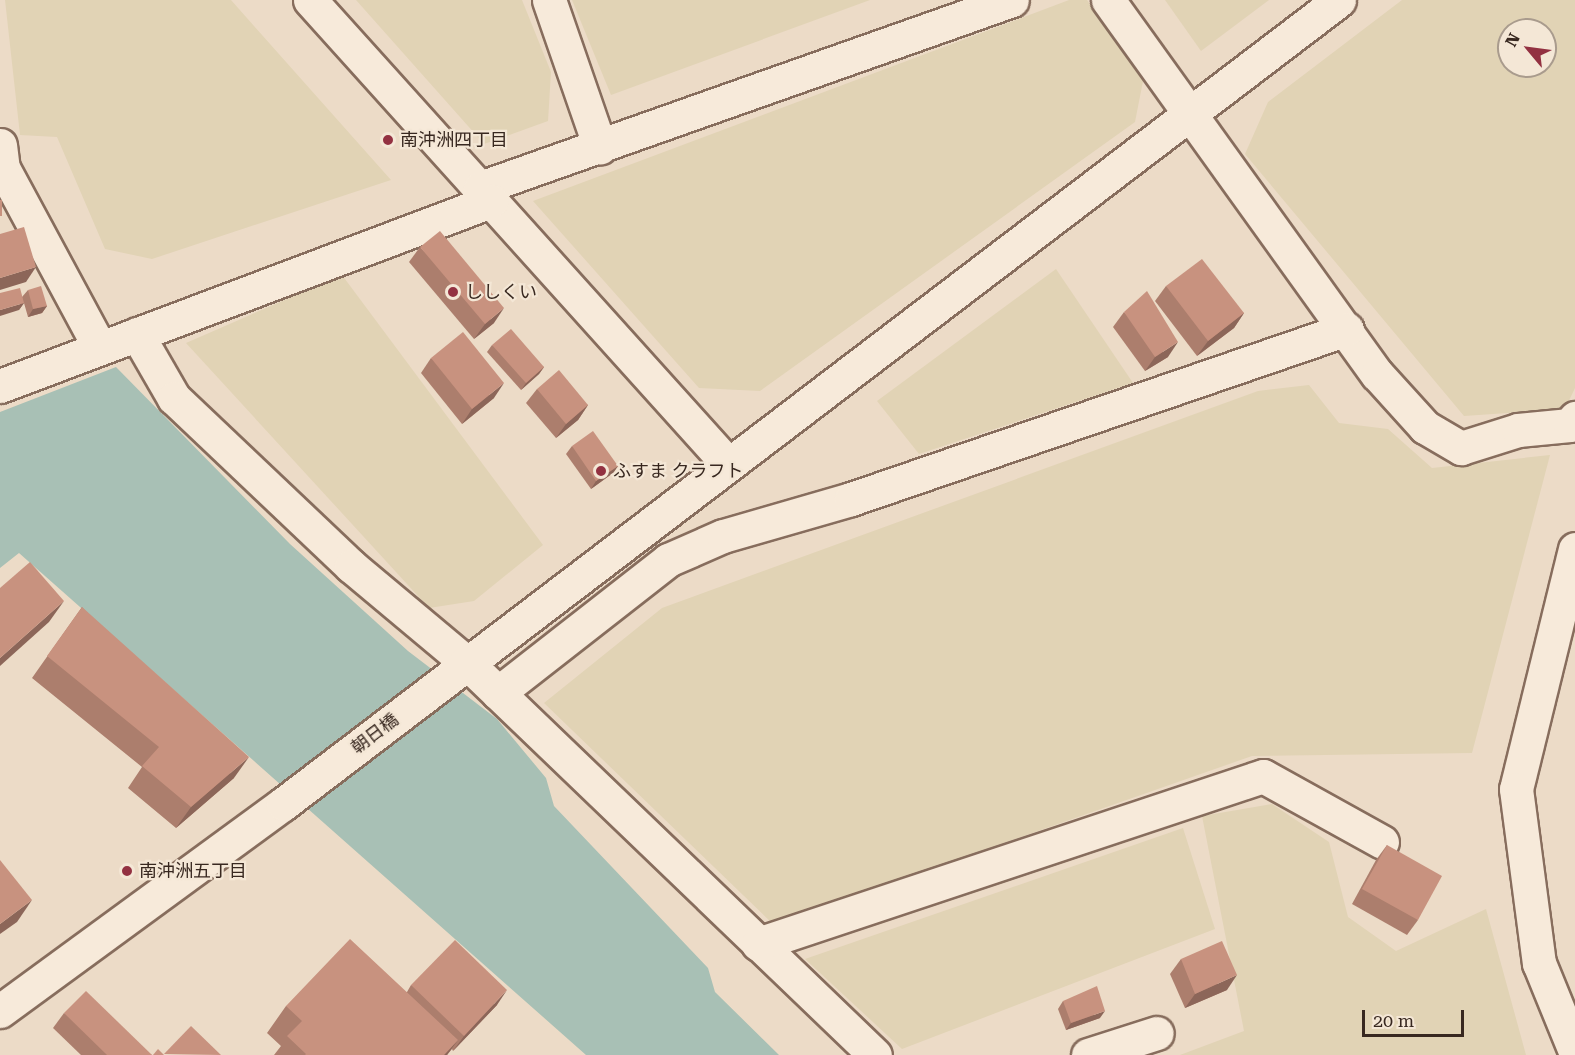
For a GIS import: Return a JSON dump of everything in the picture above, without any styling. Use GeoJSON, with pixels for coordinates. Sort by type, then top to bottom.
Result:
{"type":"FeatureCollection","features":[{"type":"Feature","properties":{"kind":"street"},"geometry":{"type":"LineString","coordinates":[[310,0],[727,463]]}},
{"type":"Feature","properties":{"kind":"street"},"geometry":{"type":"LineString","coordinates":[[549,0],[600,147]]}},
{"type":"Feature","properties":{"kind":"street"},"geometry":{"type":"LineString","coordinates":[[0,386],[136,334],[600,147],[1012,0]]}},
{"type":"Feature","properties":{"kind":"street"},"geometry":{"type":"LineString","coordinates":[[1108,0],[1193,113],[1377,374],[1425,427],[1461,448],[1518,430],[1570,425],[1575,418]]}},
{"type":"Feature","properties":{"kind":"street","name":"朝日橋"},"geometry":{"type":"LineString","coordinates":[[0,1011],[283,804],[727,463],[1193,113],[1339,0]]}},
{"type":"Feature","properties":{"kind":"street"},"geometry":{"type":"LineString","coordinates":[[0,145],[3,168],[100,348]]}},
{"type":"Feature","properties":{"kind":"street"},"geometry":{"type":"LineString","coordinates":[[498,693],[668,560],[723,536],[850,499],[1347,329]]}},
{"type":"Feature","properties":{"kind":"street"},"geometry":{"type":"LineString","coordinates":[[136,334],[174,398],[351,566],[466,662],[875,1055]]}},
{"type":"Feature","properties":{"kind":"street"},"geometry":{"type":"LineString","coordinates":[[1575,549],[1516,789],[1539,963],[1575,1051]]}},
{"type":"Feature","properties":{"kind":"street"},"geometry":{"type":"LineString","coordinates":[[758,944],[1263,776],[1382,842]]}},
{"type":"Feature","properties":{"kind":"street"},"geometry":{"type":"LineString","coordinates":[[1088,1055],[1157,1033]]}},
{"type":"Feature","properties":{"kind":"shaded area"},"geometry":{"type":"Polygon","coordinates":[[[5,0],[231,0],[391,180],[152,259],[105,249],[57,137],[20,135],[5,0]]]}},
{"type":"Feature","properties":{"kind":"shaded area"},"geometry":{"type":"Polygon","coordinates":[[[356,0],[522,0],[551,72],[548,121],[484,144],[356,0]]]}},
{"type":"Feature","properties":{"kind":"shaded area"},"geometry":{"type":"Polygon","coordinates":[[[572,0],[870,0],[611,95],[572,0]]]}},
{"type":"Feature","properties":{"kind":"shaded area"},"geometry":{"type":"Polygon","coordinates":[[[1069,0],[1087,0],[1143,81],[1135,122],[760,391],[699,388],[533,201],[1069,0]]]}},
{"type":"Feature","properties":{"kind":"shaded area"},"geometry":{"type":"Polygon","coordinates":[[[1165,0],[1269,0],[1201,51],[1165,0]]]}},
{"type":"Feature","properties":{"kind":"shaded area"},"geometry":{"type":"Polygon","coordinates":[[[1402,0],[1575,0],[1575,388],[1565,409],[1464,416],[1245,154],[1268,102],[1402,0]]]}},
{"type":"Feature","properties":{"kind":"shaded area"},"geometry":{"type":"Polygon","coordinates":[[[1056,269],[1133,383],[919,454],[877,401],[1056,269]]]}},
{"type":"Feature","properties":{"kind":"shaded area"},"geometry":{"type":"Polygon","coordinates":[[[342,275],[543,545],[474,601],[429,608],[186,343],[342,275]]]}},
{"type":"Feature","properties":{"kind":"shaded area"},"geometry":{"type":"Polygon","coordinates":[[[116,367],[290,544],[408,651],[497,719],[546,778],[554,806],[708,968],[715,992],[779,1055],[586,1055],[19,553],[0,568],[0,412],[116,367]]]}},
{"type":"Feature","properties":{"kind":"shaded area"},"geometry":{"type":"Polygon","coordinates":[[[1309,385],[1339,423],[1388,429],[1432,468],[1550,455],[1472,753],[1252,756],[773,924],[544,703],[662,608],[1258,391],[1309,385]]]}},
{"type":"Feature","properties":{"kind":"shaded area"},"geometry":{"type":"Polygon","coordinates":[[[1272,804],[1329,842],[1348,917],[1396,951],[1486,909],[1526,1055],[1180,1055],[1244,1031],[1202,816],[1272,804]]]}},
{"type":"Feature","properties":{"kind":"shaded area"},"geometry":{"type":"Polygon","coordinates":[[[1183,828],[1215,929],[902,1049],[805,959],[1183,828]]]}},
{"type":"Feature","properties":{"kind":"building"},"geometry":{"type":"Polygon","coordinates":[[[0,200],[2,200],[2,216],[0,216],[0,200]]]}},
{"type":"Feature","properties":{"kind":"building"},"geometry":{"type":"Polygon","coordinates":[[[24,227],[36,267],[0,278],[0,234],[24,227]]]}},
{"type":"Feature","properties":{"kind":"building"},"geometry":{"type":"Polygon","coordinates":[[[440,231],[504,308],[485,324],[420,247],[440,231]]]}},
{"type":"Feature","properties":{"kind":"building"},"geometry":{"type":"Polygon","coordinates":[[[1202,259],[1244,313],[1208,341],[1166,286],[1202,259]]]}},
{"type":"Feature","properties":{"kind":"building"},"geometry":{"type":"Polygon","coordinates":[[[41,286],[47,306],[33,309],[28,290],[41,286]]]}},
{"type":"Feature","properties":{"kind":"building"},"geometry":{"type":"Polygon","coordinates":[[[20,288],[24,303],[0,310],[0,293],[20,288]]]}},
{"type":"Feature","properties":{"kind":"building"},"geometry":{"type":"Polygon","coordinates":[[[1147,291],[1178,342],[1155,357],[1124,312],[1147,291]]]}},
{"type":"Feature","properties":{"kind":"building"},"geometry":{"type":"Polygon","coordinates":[[[511,329],[544,367],[526,383],[492,345],[511,329]]]}},
{"type":"Feature","properties":{"kind":"building"},"geometry":{"type":"Polygon","coordinates":[[[463,332],[504,383],[472,409],[431,358],[463,332]]]}},
{"type":"Feature","properties":{"kind":"building"},"geometry":{"type":"Polygon","coordinates":[[[559,370],[588,405],[566,424],[537,389],[559,370]]]}},
{"type":"Feature","properties":{"kind":"building"},"geometry":{"type":"Polygon","coordinates":[[[593,431],[618,466],[596,481],[572,446],[593,431]]]}},
{"type":"Feature","properties":{"kind":"building"},"geometry":{"type":"Polygon","coordinates":[[[30,562],[64,601],[0,658],[0,588],[30,562]]]}},
{"type":"Feature","properties":{"kind":"building"},"geometry":{"type":"Polygon","coordinates":[[[82,607],[249,757],[191,807],[142,766],[159,747],[47,656],[82,607]]]}},
{"type":"Feature","properties":{"kind":"building"},"geometry":{"type":"Polygon","coordinates":[[[1387,845],[1442,876],[1418,920],[1362,889],[1387,845]]]}},
{"type":"Feature","properties":{"kind":"building"},"geometry":{"type":"Polygon","coordinates":[[[0,860],[32,900],[0,924],[0,860]]]}},
{"type":"Feature","properties":{"kind":"building"},"geometry":{"type":"Polygon","coordinates":[[[350,939],[458,1040],[444,1055],[305,1055],[287,1036],[302,1021],[286,1006],[350,939]]]}},
{"type":"Feature","properties":{"kind":"building"},"geometry":{"type":"Polygon","coordinates":[[[455,940],[507,990],[464,1036],[411,985],[455,940]]]}},
{"type":"Feature","properties":{"kind":"building"},"geometry":{"type":"Polygon","coordinates":[[[1222,941],[1237,975],[1195,994],[1181,959],[1222,941]]]}},
{"type":"Feature","properties":{"kind":"building"},"geometry":{"type":"Polygon","coordinates":[[[1097,986],[1105,1011],[1071,1023],[1063,1001],[1097,986]]]}},
{"type":"Feature","properties":{"kind":"building"},"geometry":{"type":"Polygon","coordinates":[[[86,991],[152,1055],[107,1055],[64,1013],[86,991]]]}},
{"type":"Feature","properties":{"kind":"building"},"geometry":{"type":"Polygon","coordinates":[[[191,1026],[221,1055],[164,1054],[191,1026]]]}},
{"type":"Feature","properties":{"kind":"building"},"geometry":{"type":"Polygon","coordinates":[[[158,1049],[164,1055],[153,1055],[158,1049]]]}},
{"type":"Feature","properties":{"kind":"place","name":"南沖洲四丁目"},"geometry":{"type":"Point","coordinates":[388,140]}},
{"type":"Feature","properties":{"kind":"place","name":"ししくい"},"geometry":{"type":"Point","coordinates":[453,292]}},
{"type":"Feature","properties":{"kind":"place","name":"ふすま クラフト"},"geometry":{"type":"Point","coordinates":[601,471]}},
{"type":"Feature","properties":{"kind":"place","name":"南沖洲五丁目"},"geometry":{"type":"Point","coordinates":[127,871]}}]}
